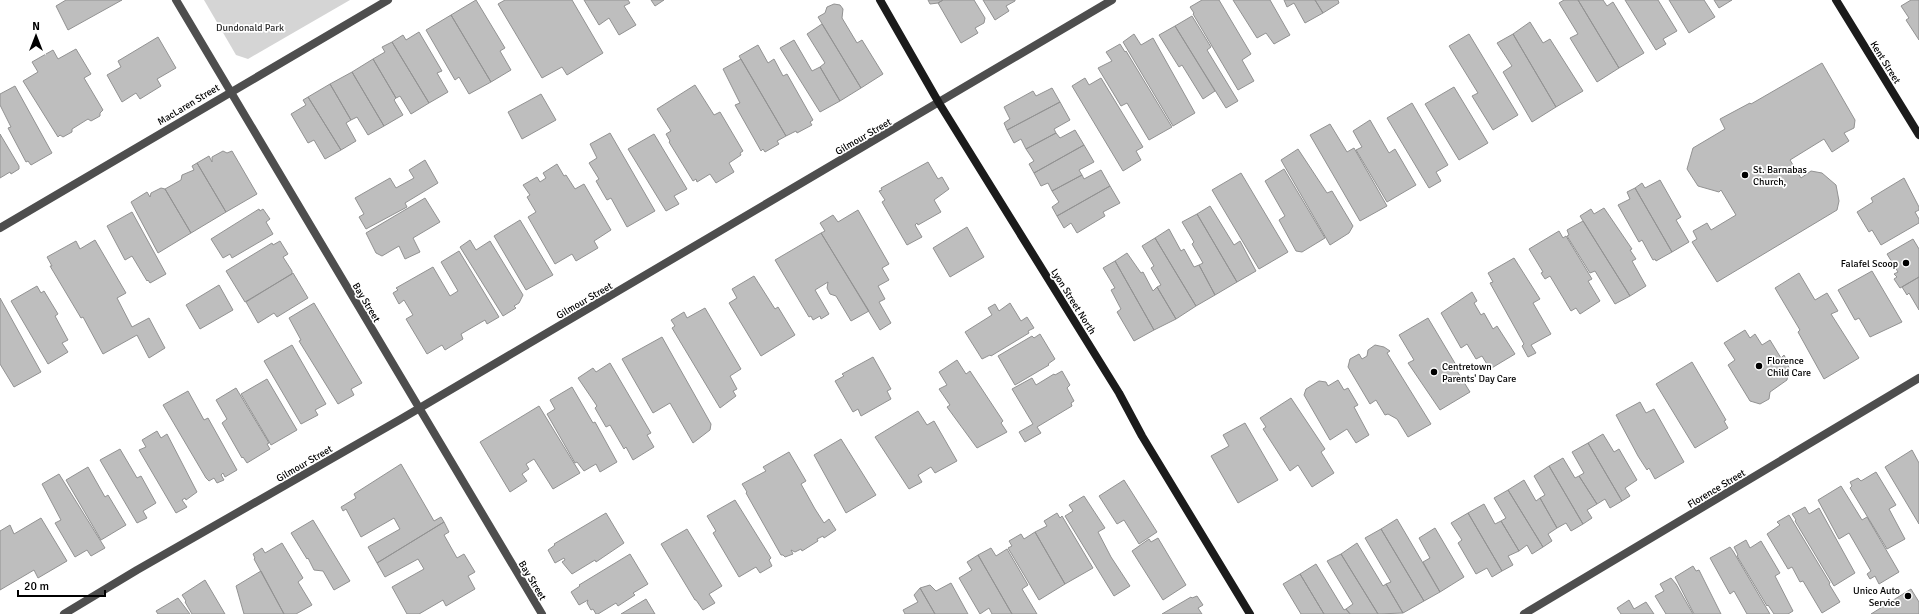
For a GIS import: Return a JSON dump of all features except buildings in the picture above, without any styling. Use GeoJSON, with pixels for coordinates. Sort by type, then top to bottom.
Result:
{"type":"FeatureCollection","features":[{"type":"Feature","properties":{"kind":"main road","name":"Lyon Street North"},"geometry":{"type":"LineString","coordinates":[[880,0],[940,102],[1119,393],[1142,436],[1250,614]]}},
{"type":"Feature","properties":{"kind":"main road","name":"Kent Street"},"geometry":{"type":"LineString","coordinates":[[1836,0],[1919,135]]}},
{"type":"Feature","properties":{"kind":"street","name":"Bay Street"},"geometry":{"type":"LineString","coordinates":[[176,0],[542,614]]}},
{"type":"Feature","properties":{"kind":"street","name":"MacLaren Street"},"geometry":{"type":"LineString","coordinates":[[0,228],[230,91],[388,0]]}},
{"type":"Feature","properties":{"kind":"street","name":"Gilmour Street"},"geometry":{"type":"LineString","coordinates":[[64,614],[1112,0]]}},
{"type":"Feature","properties":{"kind":"street","name":"Florence Street"},"geometry":{"type":"LineString","coordinates":[[1524,614],[1919,378]]}},
{"type":"Feature","properties":{"kind":"green space","name":"Dundonald Park"},"geometry":{"type":"Polygon","coordinates":[[[204,0],[350,0],[248,59],[236,55],[204,0]]]}},
{"type":"Feature","properties":{"kind":"place","name":"St. Barnabas Church,"},"geometry":{"type":"Point","coordinates":[1745,175]}},
{"type":"Feature","properties":{"kind":"place","name":"Falafel Scoop"},"geometry":{"type":"Point","coordinates":[1906,263]}},
{"type":"Feature","properties":{"kind":"place","name":"Florence Child Care"},"geometry":{"type":"Point","coordinates":[1759,366]}},
{"type":"Feature","properties":{"kind":"place","name":"Centretown Parents' Day Care"},"geometry":{"type":"Point","coordinates":[1434,372]}},
{"type":"Feature","properties":{"kind":"place","name":"Unico Auto Service"},"geometry":{"type":"Point","coordinates":[1908,596]}}]}
